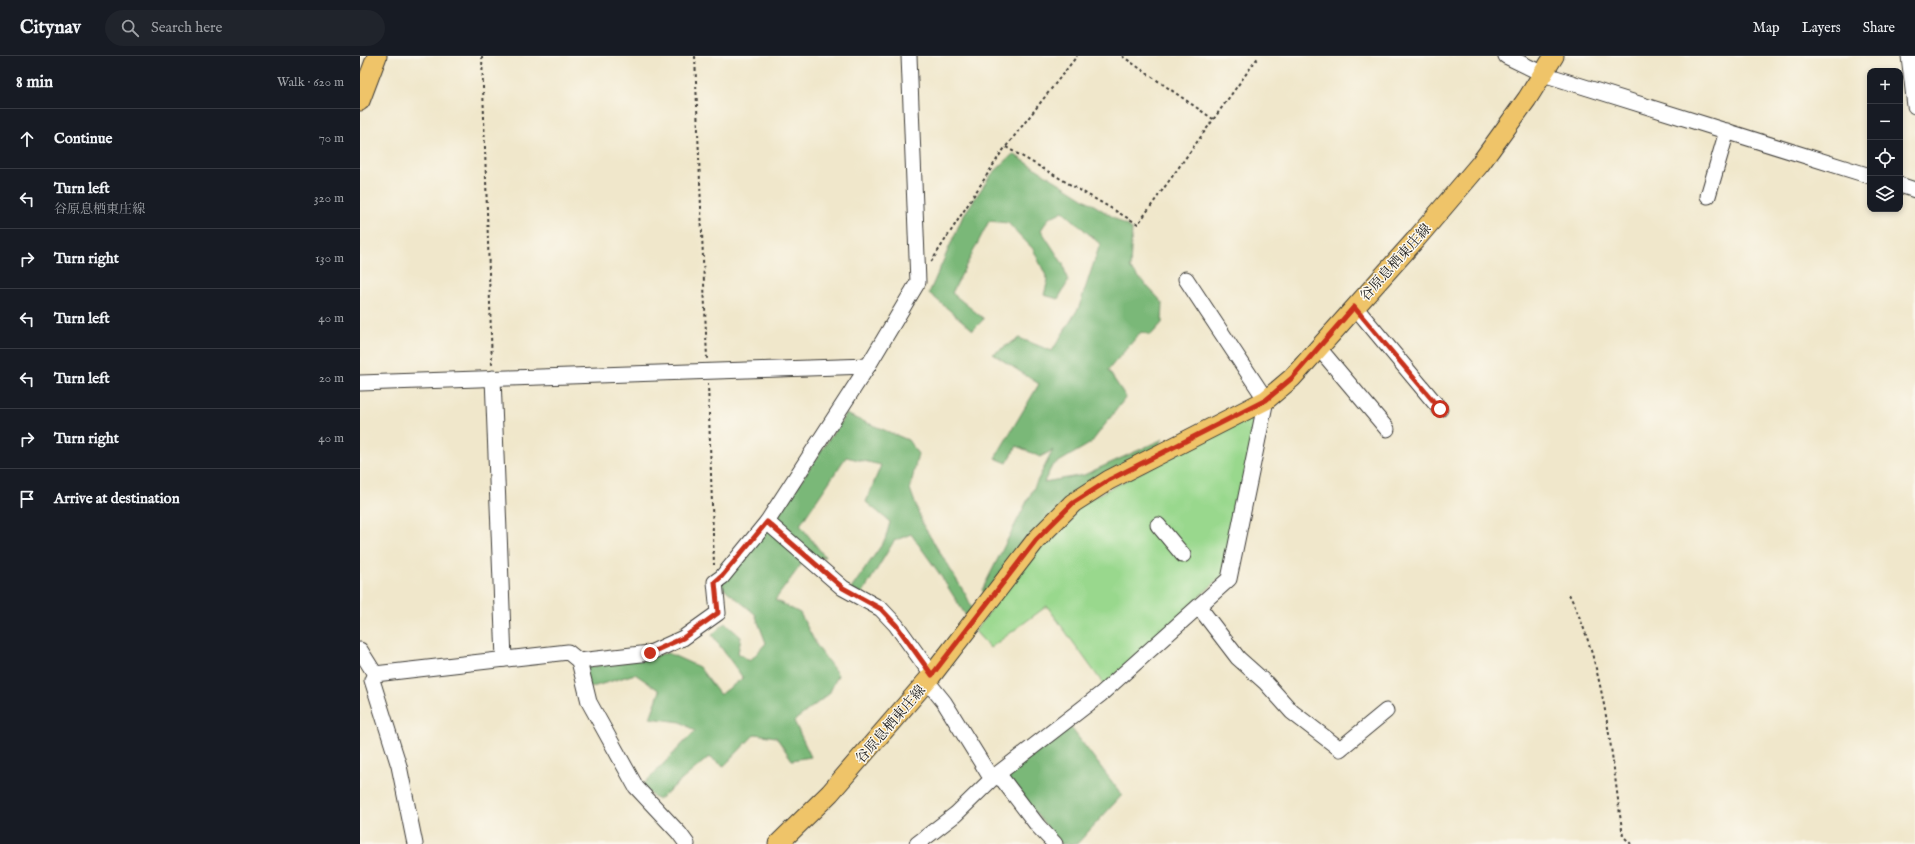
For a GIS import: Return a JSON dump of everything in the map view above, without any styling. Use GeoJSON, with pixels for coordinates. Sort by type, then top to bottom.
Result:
{"type":"FeatureCollection","features":[{"type":"Feature","properties":{"kind":"main road"},"geometry":{"type":"LineString","coordinates":[[360,101],[376,56]]}},
{"type":"Feature","properties":{"kind":"main road","name":"谷原息栖東庄線"},"geometry":{"type":"LineString","coordinates":[[778,844],[830,793],[929,678],[1036,540],[1073,503],[1109,480],[1266,400],[1292,378],[1318,347],[1417,238],[1480,164],[1554,56]]}},
{"type":"Feature","properties":{"kind":"street"},"geometry":{"type":"LineString","coordinates":[[579,662],[650,653],[683,638],[718,613],[715,582],[722,576],[767,522],[868,366],[918,282],[909,56]]}},
{"type":"Feature","properties":{"kind":"street"},"geometry":{"type":"LineString","coordinates":[[1506,56],[1543,74],[1867,175]]}},
{"type":"Feature","properties":{"kind":"street"},"geometry":{"type":"LineString","coordinates":[[1909,56],[1915,106]]}},
{"type":"Feature","properties":{"kind":"street"},"geometry":{"type":"LineString","coordinates":[[1708,196],[1727,131]]}},
{"type":"Feature","properties":{"kind":"street"},"geometry":{"type":"LineString","coordinates":[[1903,186],[1915,190]]}},
{"type":"Feature","properties":{"kind":"street"},"geometry":{"type":"LineString","coordinates":[[917,844],[956,814],[996,776],[1101,694],[1229,579],[1266,400],[1186,279]]}},
{"type":"Feature","properties":{"kind":"street"},"geometry":{"type":"LineString","coordinates":[[1354,307],[1440,409]]}},
{"type":"Feature","properties":{"kind":"street"},"geometry":{"type":"LineString","coordinates":[[1318,347],[1387,429]]}},
{"type":"Feature","properties":{"kind":"street"},"geometry":{"type":"LineString","coordinates":[[360,383],[868,366]]}},
{"type":"Feature","properties":{"kind":"street"},"geometry":{"type":"LineString","coordinates":[[493,378],[504,659]]}},
{"type":"Feature","properties":{"kind":"street"},"geometry":{"type":"LineString","coordinates":[[767,522],[843,588],[881,609],[896,625],[988,773],[1003,780],[1038,826],[1055,844]]}},
{"type":"Feature","properties":{"kind":"street"},"geometry":{"type":"LineString","coordinates":[[1158,525],[1183,555]]}},
{"type":"Feature","properties":{"kind":"street"},"geometry":{"type":"LineString","coordinates":[[1199,607],[1238,658],[1266,683],[1292,712],[1340,749],[1386,711]]}},
{"type":"Feature","properties":{"kind":"street"},"geometry":{"type":"LineString","coordinates":[[360,650],[375,674]]}},
{"type":"Feature","properties":{"kind":"street"},"geometry":{"type":"LineString","coordinates":[[375,674],[568,652],[579,662],[589,702],[636,787],[679,833],[687,844]]}},
{"type":"Feature","properties":{"kind":"street"},"geometry":{"type":"LineString","coordinates":[[375,674],[372,680],[399,766],[415,844]]}},
{"type":"Feature","properties":{"kind":"path"},"geometry":{"type":"LineString","coordinates":[[482,56],[493,378]]}},
{"type":"Feature","properties":{"kind":"path"},"geometry":{"type":"LineString","coordinates":[[695,56],[715,582]]}},
{"type":"Feature","properties":{"kind":"path"},"geometry":{"type":"LineString","coordinates":[[930,263],[1006,147],[1077,56]]}},
{"type":"Feature","properties":{"kind":"path"},"geometry":{"type":"LineString","coordinates":[[1122,56],[1213,119]]}},
{"type":"Feature","properties":{"kind":"path"},"geometry":{"type":"LineString","coordinates":[[1006,147],[1138,224],[1259,56]]}},
{"type":"Feature","properties":{"kind":"path"},"geometry":{"type":"LineString","coordinates":[[1569,594],[1581,617],[1603,699],[1623,836],[1631,844]]}},
{"type":"Feature","properties":{"kind":"green space"},"geometry":{"type":"Polygon","coordinates":[[[1013,154],[1132,229],[1130,268],[1163,303],[1162,323],[1151,335],[1141,332],[1108,370],[1126,397],[1091,443],[1052,466],[1044,482],[1084,475],[1163,439],[1156,450],[1103,478],[986,596],[982,590],[1053,450],[1040,457],[1017,446],[1007,463],[995,458],[1039,384],[993,354],[1019,338],[1052,351],[1079,307],[1100,244],[1063,211],[1049,218],[1041,230],[1063,264],[1068,282],[1058,299],[1044,295],[1048,280],[1033,249],[1008,223],[989,221],[952,293],[984,319],[973,330],[929,293],[963,216],[991,175],[1013,154]]]}},
{"type":"Feature","properties":{"kind":"green space"},"geometry":{"type":"Polygon","coordinates":[[[846,414],[908,440],[918,454],[910,489],[923,525],[966,595],[974,612],[968,619],[939,573],[911,534],[894,541],[862,594],[851,589],[885,540],[890,522],[866,502],[881,465],[846,457],[800,525],[825,557],[803,562],[775,600],[800,613],[817,646],[838,675],[829,694],[794,721],[811,757],[792,760],[776,737],[755,734],[724,766],[709,757],[658,800],[641,787],[695,731],[681,722],[650,718],[660,691],[635,674],[589,688],[584,668],[668,653],[699,667],[720,695],[743,678],[712,635],[725,623],[741,637],[738,653],[750,661],[766,643],[755,614],[720,585],[770,527],[846,414]]]}},
{"type":"Feature","properties":{"kind":"green space"},"geometry":{"type":"Polygon","coordinates":[[[1249,415],[1257,426],[1226,572],[1104,685],[1047,606],[990,648],[975,631],[1038,547],[1079,505],[1249,415]]]}},
{"type":"Feature","properties":{"kind":"green space"},"geometry":{"type":"Polygon","coordinates":[[[1069,725],[1122,795],[1077,844],[1061,844],[1005,776],[1069,725]]]}},
{"type":"Feature","properties":{"kind":"route"},"geometry":{"type":"LineString","coordinates":[[650,653],[683,638],[718,613],[715,582],[722,576],[767,522],[843,588],[881,609],[896,625],[932,675],[1036,540],[1073,503],[1109,480],[1266,400],[1292,378],[1354,307],[1440,409]]}}]}
